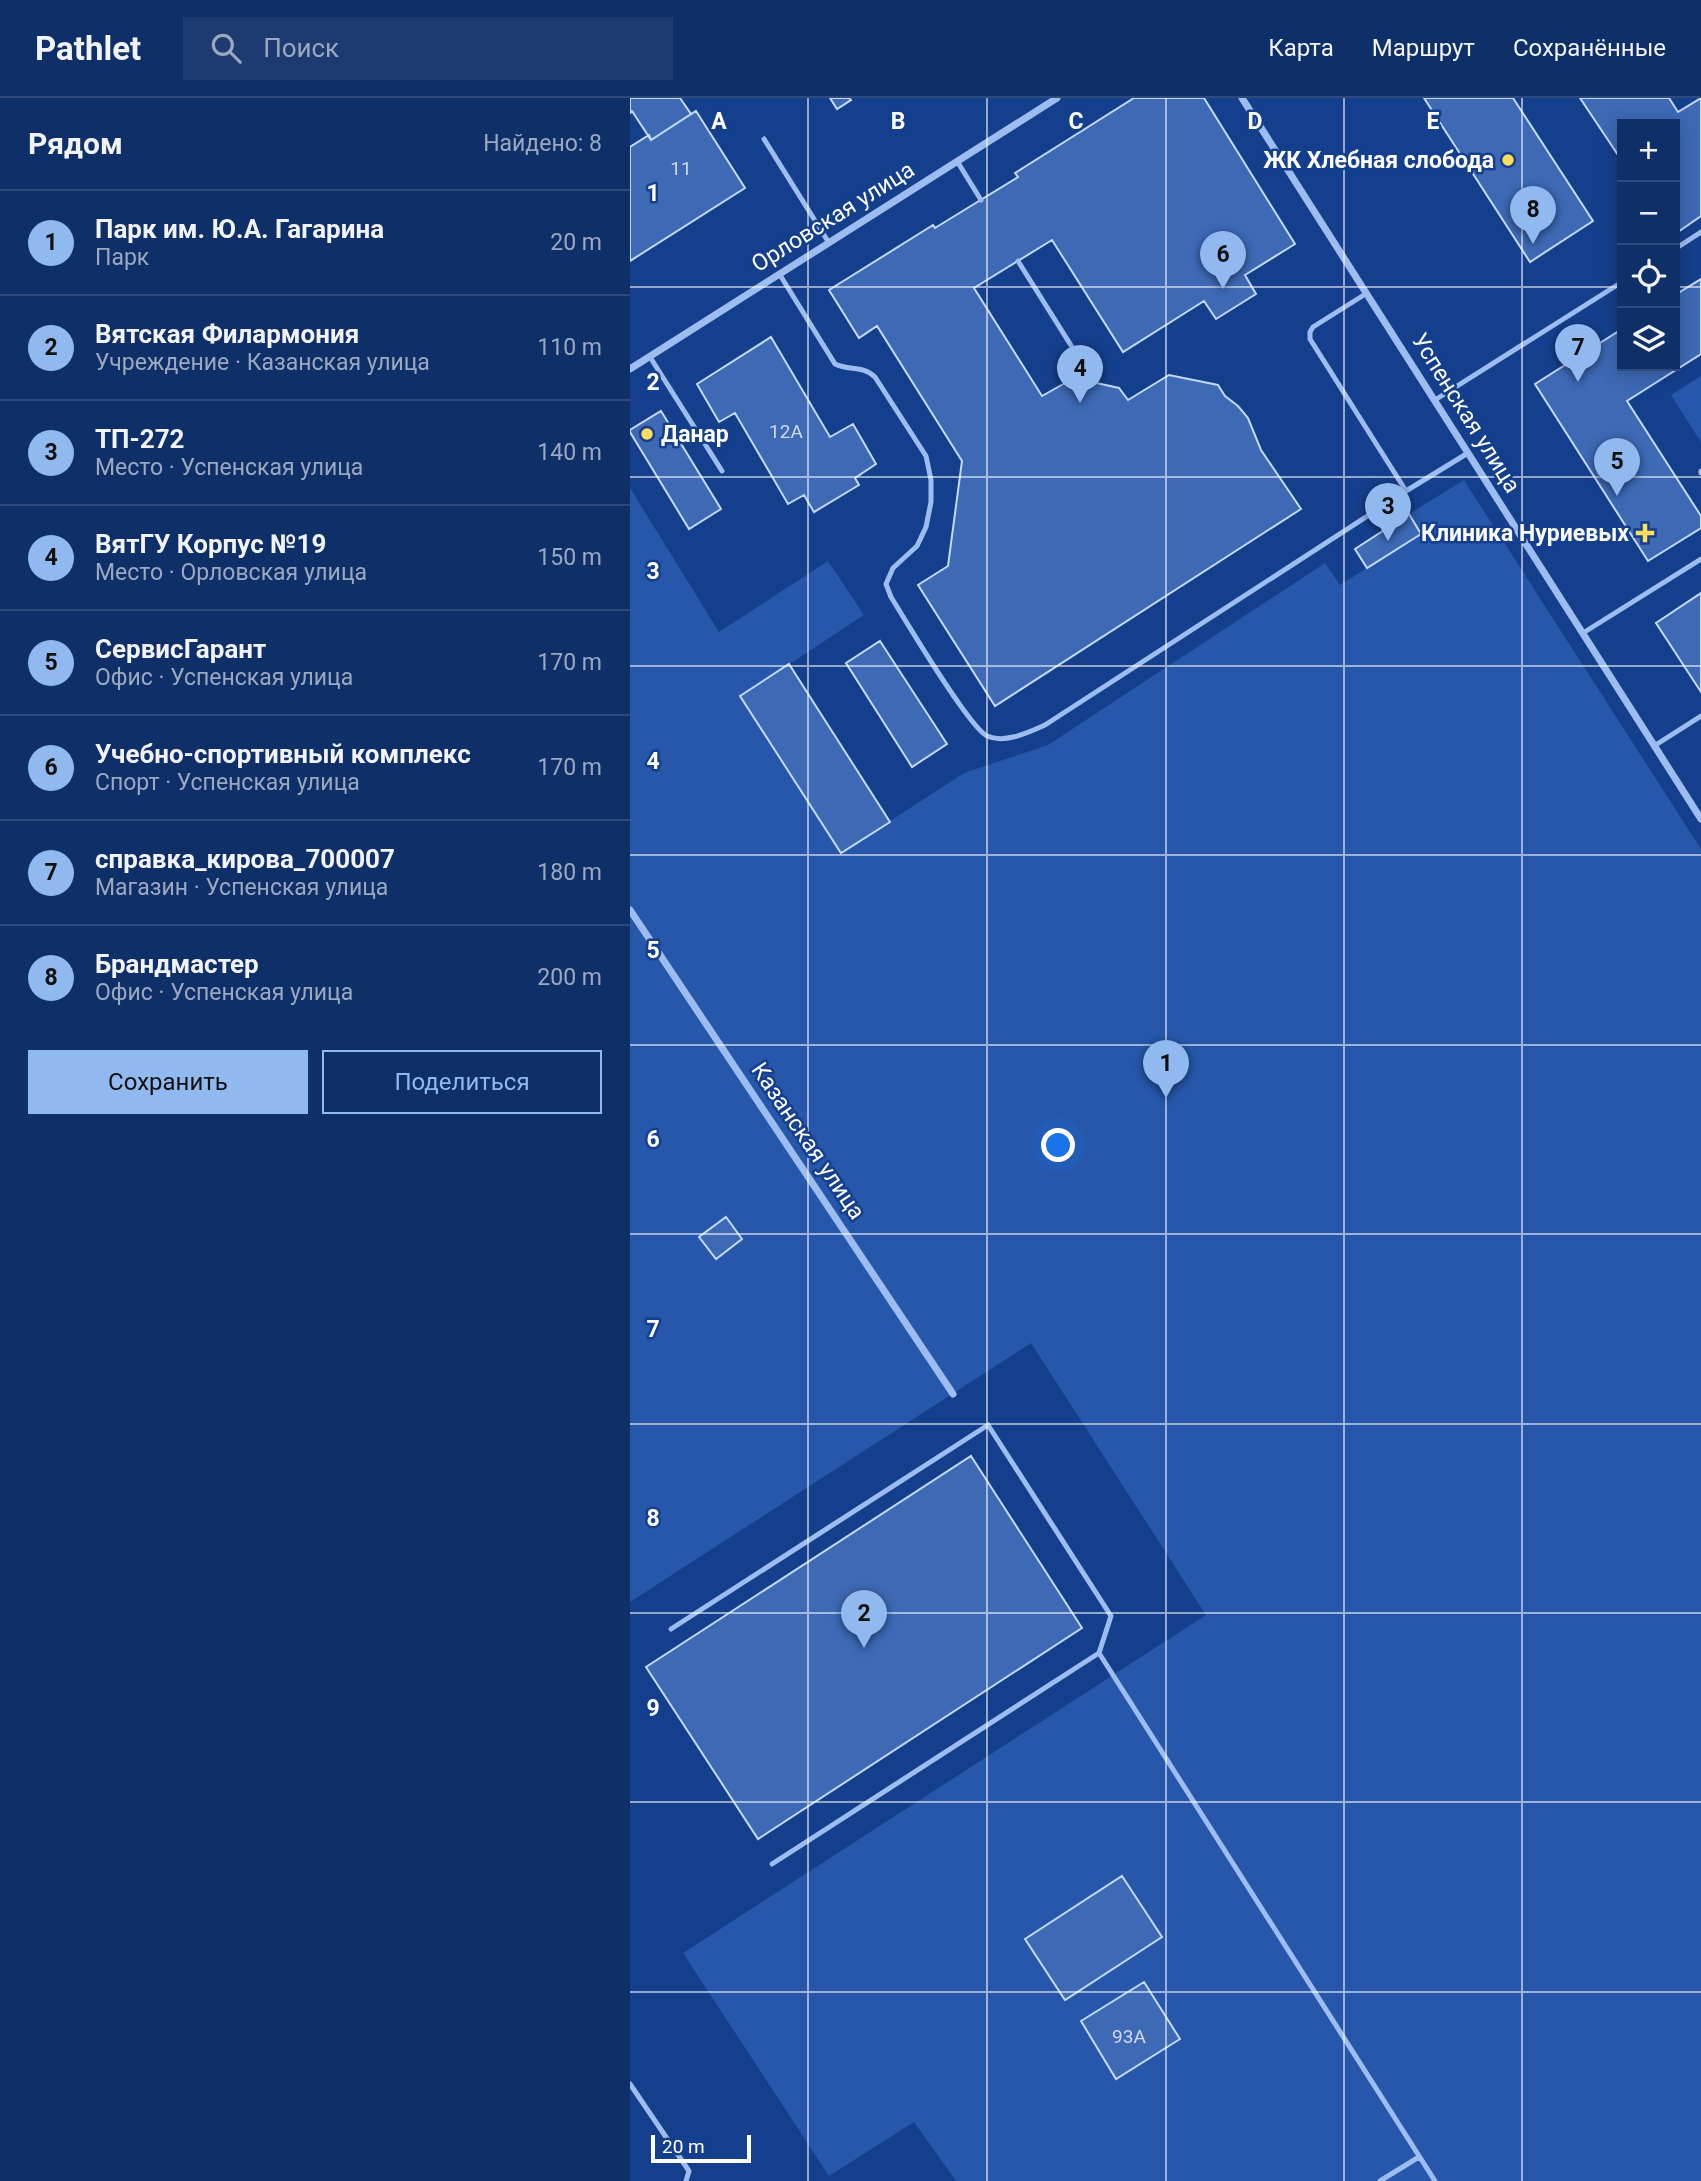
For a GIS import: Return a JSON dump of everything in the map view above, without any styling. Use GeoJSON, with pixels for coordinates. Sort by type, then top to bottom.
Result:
{"type":"FeatureCollection","features":[{"type":"Feature","properties":{"kind":"street","name":"Орловская улица"},"geometry":{"type":"LineString","coordinates":[[630,369],[1057,98]]}},
{"type":"Feature","properties":{"kind":"street","name":"Успенская улица"},"geometry":{"type":"LineString","coordinates":[[1242,98],[1701,819]]}},
{"type":"Feature","properties":{"kind":"street","name":"Казанская улица"},"geometry":{"type":"LineString","coordinates":[[630,909],[953,1394]]}},
{"type":"Feature","properties":{"kind":"lane"},"geometry":{"type":"LineString","coordinates":[[764,139],[829,243]]}},
{"type":"Feature","properties":{"kind":"lane"},"geometry":{"type":"LineString","coordinates":[[957,161],[981,200]]}},
{"type":"Feature","properties":{"kind":"lane"},"geometry":{"type":"LineString","coordinates":[[1680,245],[1701,232]]}},
{"type":"Feature","properties":{"kind":"lane"},"geometry":{"type":"LineString","coordinates":[[1018,261],[1072,347]]}},
{"type":"Feature","properties":{"kind":"lane"},"geometry":{"type":"LineString","coordinates":[[780,275],[835,364],[842,368],[863,369],[875,377],[926,456],[931,480],[931,502],[926,527],[917,546],[893,568],[886,584],[891,597],[969,718],[988,736],[1011,738],[1045,725],[1468,453]]}},
{"type":"Feature","properties":{"kind":"lane"},"geometry":{"type":"LineString","coordinates":[[1435,400],[1617,285]]}},
{"type":"Feature","properties":{"kind":"lane"},"geometry":{"type":"LineString","coordinates":[[1367,293],[1313,327],[1310,339],[1406,491]]}},
{"type":"Feature","properties":{"kind":"lane"},"geometry":{"type":"LineString","coordinates":[[650,357],[722,471]]}},
{"type":"Feature","properties":{"kind":"lane"},"geometry":{"type":"LineString","coordinates":[[1583,633],[1701,559]]}},
{"type":"Feature","properties":{"kind":"lane"},"geometry":{"type":"LineString","coordinates":[[1654,746],[1701,716]]}},
{"type":"Feature","properties":{"kind":"lane"},"geometry":{"type":"LineString","coordinates":[[671,1629],[988,1424],[1111,1616],[1099,1653],[772,1864]]}},
{"type":"Feature","properties":{"kind":"lane"},"geometry":{"type":"LineString","coordinates":[[1099,1653],[1435,2181]]}},
{"type":"Feature","properties":{"kind":"lane"},"geometry":{"type":"LineString","coordinates":[[630,2084],[689,2171],[686,2181]]}},
{"type":"Feature","properties":{"kind":"lane"},"geometry":{"type":"LineString","coordinates":[[1380,2181],[1419,2157]]}},
{"type":"Feature","properties":{"kind":"shaded area"},"geometry":{"type":"Polygon","coordinates":[[[1701,376],[1701,442],[1671,395],[1701,376]]]}},
{"type":"Feature","properties":{"kind":"shaded area"},"geometry":{"type":"Polygon","coordinates":[[[1464,480],[1701,849],[1701,2181],[956,2181],[914,2122],[829,2176],[683,1953],[1206,1615],[1031,1343],[630,1602],[630,488],[719,632],[828,561],[864,615],[741,696],[841,853],[964,773],[1048,745],[1325,563],[1340,585],[1421,534],[1409,514],[1464,480]]]}},
{"type":"Feature","properties":{"kind":"building"},"geometry":{"type":"Polygon","coordinates":[[[630,98],[680,98],[691,114],[651,140],[632,111],[630,113],[630,98]]]}},
{"type":"Feature","properties":{"kind":"building"},"geometry":{"type":"Polygon","coordinates":[[[830,98],[849,98],[851,100],[837,109],[830,98]]]}},
{"type":"Feature","properties":{"kind":"building"},"geometry":{"type":"Polygon","coordinates":[[[1134,98],[1204,98],[1295,244],[1245,275],[1256,294],[1216,319],[1204,301],[1123,352],[1052,240],[974,288],[1042,396],[1074,378],[1119,388],[1128,400],[1169,375],[1218,385],[1225,396],[1248,418],[1261,450],[1301,509],[995,706],[918,585],[948,566],[962,461],[877,326],[859,338],[829,290],[933,225],[935,228],[1018,177],[1015,173],[1134,98]]]}},
{"type":"Feature","properties":{"kind":"building","name":"ЖК Хлебная слобода"},"geometry":{"type":"Polygon","coordinates":[[[1424,98],[1513,98],[1593,221],[1530,262],[1424,98]]]}},
{"type":"Feature","properties":{"kind":"building"},"geometry":{"type":"Polygon","coordinates":[[[1580,98],[1669,98],[1678,112],[1701,98],[1701,216],[1680,231],[1680,119],[1617,119],[1617,154],[1580,98]]]}},
{"type":"Feature","properties":{"kind":"building"},"geometry":{"type":"Polygon","coordinates":[[[696,111],[745,188],[630,261],[630,147],[649,135],[651,140],[696,111]]]}},
{"type":"Feature","properties":{"kind":"building"},"geometry":{"type":"Polygon","coordinates":[[[1701,279],[1701,354],[1680,367],[1680,308],[1680,292],[1701,279]]]}},
{"type":"Feature","properties":{"kind":"building"},"geometry":{"type":"Polygon","coordinates":[[[1617,332],[1617,371],[1674,371],[1627,401],[1701,516],[1701,528],[1648,561],[1535,384],[1617,332]]]}},
{"type":"Feature","properties":{"kind":"building"},"geometry":{"type":"Polygon","coordinates":[[[771,337],[830,437],[853,424],[876,464],[855,478],[859,485],[814,512],[804,495],[788,504],[735,413],[719,422],[697,384],[771,337]]]}},
{"type":"Feature","properties":{"kind":"building"},"geometry":{"type":"Polygon","coordinates":[[[661,411],[721,509],[689,529],[630,432],[661,411]]]}},
{"type":"Feature","properties":{"kind":"building"},"geometry":{"type":"Polygon","coordinates":[[[1409,514],[1421,534],[1367,568],[1355,549],[1409,514]]]}},
{"type":"Feature","properties":{"kind":"building"},"geometry":{"type":"Polygon","coordinates":[[[1701,593],[1701,692],[1656,623],[1701,593]]]}},
{"type":"Feature","properties":{"kind":"building"},"geometry":{"type":"Polygon","coordinates":[[[880,641],[947,744],[912,767],[846,663],[880,641]]]}},
{"type":"Feature","properties":{"kind":"building"},"geometry":{"type":"Polygon","coordinates":[[[789,664],[890,822],[841,853],[740,696],[789,664]]]}},
{"type":"Feature","properties":{"kind":"building"},"geometry":{"type":"Polygon","coordinates":[[[726,1217],[742,1239],[716,1259],[699,1237],[726,1217]]]}},
{"type":"Feature","properties":{"kind":"building"},"geometry":{"type":"Polygon","coordinates":[[[971,1456],[1082,1628],[758,1839],[646,1667],[971,1456]]]}},
{"type":"Feature","properties":{"kind":"building"},"geometry":{"type":"Polygon","coordinates":[[[1122,1876],[1162,1937],[1065,2000],[1025,1939],[1122,1876]]]}},
{"type":"Feature","properties":{"kind":"building"},"geometry":{"type":"Polygon","coordinates":[[[1144,1982],[1180,2039],[1116,2079],[1081,2021],[1144,1982]]]}},
{"type":"Feature","properties":{"kind":"place","name":"ЖК Хлебная слобода"},"geometry":{"type":"Point","coordinates":[1508,160]}},
{"type":"Feature","properties":{"kind":"place","name":"Брандмастер"},"geometry":{"type":"Point","coordinates":[1533,244]}},
{"type":"Feature","properties":{"kind":"place","name":"Учебно-спортивный комплекс"},"geometry":{"type":"Point","coordinates":[1223,289]}},
{"type":"Feature","properties":{"kind":"place","name":"справка_кирова_700007"},"geometry":{"type":"Point","coordinates":[1578,382]}},
{"type":"Feature","properties":{"kind":"place","name":"ВятГУ Корпус №19"},"geometry":{"type":"Point","coordinates":[1080,403]}},
{"type":"Feature","properties":{"kind":"place","name":"Данар"},"geometry":{"type":"Point","coordinates":[647,434]}},
{"type":"Feature","properties":{"kind":"place","name":"СервисГарант"},"geometry":{"type":"Point","coordinates":[1617,496]}},
{"type":"Feature","properties":{"kind":"place","name":"Клиника Нуриевых"},"geometry":{"type":"Point","coordinates":[1645,533]}},
{"type":"Feature","properties":{"kind":"place","name":"ТП-272"},"geometry":{"type":"Point","coordinates":[1388,541]}},
{"type":"Feature","properties":{"kind":"place","name":"Парк им. Ю.А. Гагарина"},"geometry":{"type":"Point","coordinates":[1166,1098]}},
{"type":"Feature","properties":{"kind":"place","name":"Вятская Филармония"},"geometry":{"type":"Point","coordinates":[864,1648]}}]}
